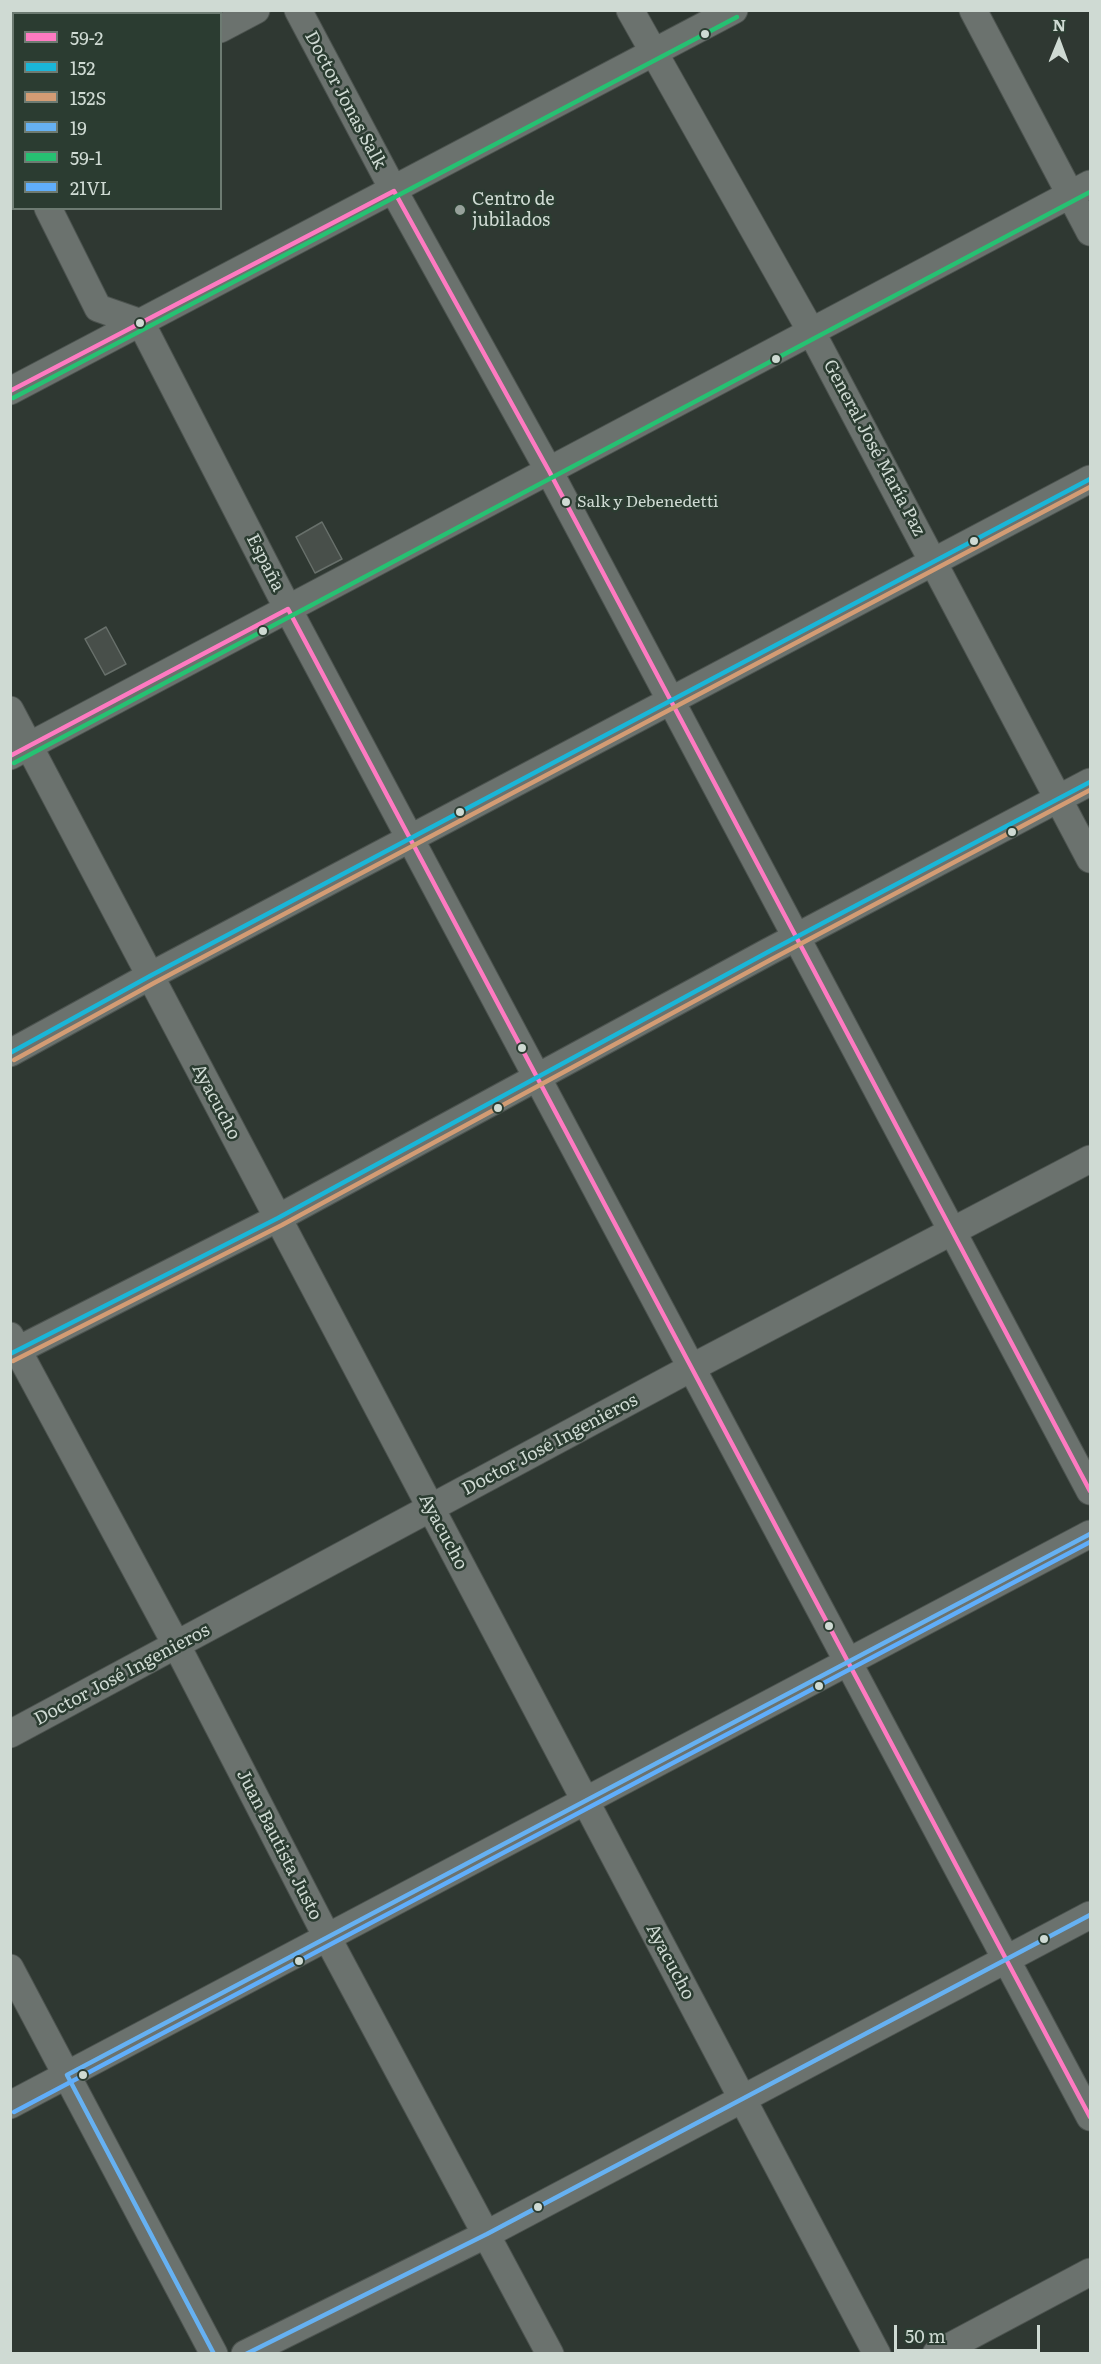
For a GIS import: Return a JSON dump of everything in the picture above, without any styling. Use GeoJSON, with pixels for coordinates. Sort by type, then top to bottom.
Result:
{"type":"FeatureCollection","features":[{"type":"Feature","properties":{"kind":"street"},"geometry":{"type":"LineString","coordinates":[[222,28],[256,10]]}},
{"type":"Feature","properties":{"kind":"street","name":"Doctor Jonas Salk"},"geometry":{"type":"LineString","coordinates":[[298,10],[394,191],[549,471],[798,936],[1090,1491]]}},
{"type":"Feature","properties":{"kind":"street","name":"General José María Paz"},"geometry":{"type":"LineString","coordinates":[[630,10],[812,333],[1090,859]]}},
{"type":"Feature","properties":{"kind":"street"},"geometry":{"type":"LineString","coordinates":[[10,391],[394,191],[734,10]]}},
{"type":"Feature","properties":{"kind":"street"},"geometry":{"type":"LineString","coordinates":[[974,10],[1081,189],[1090,232]]}},
{"type":"Feature","properties":{"kind":"street"},"geometry":{"type":"LineString","coordinates":[[10,134],[12,140]]}},
{"type":"Feature","properties":{"kind":"street"},"geometry":{"type":"LineString","coordinates":[[20,751],[1081,189]]}},
{"type":"Feature","properties":{"kind":"street"},"geometry":{"type":"LineString","coordinates":[[49,210],[98,308],[141,323]]}},
{"type":"Feature","properties":{"kind":"street","name":"España"},"geometry":{"type":"LineString","coordinates":[[141,323],[288,609],[412,838],[691,1368],[1090,2116]]}},
{"type":"Feature","properties":{"kind":"street"},"geometry":{"type":"LineString","coordinates":[[10,1053],[150,976],[1090,479]]}},
{"type":"Feature","properties":{"kind":"street","name":"Ayacucho"},"geometry":{"type":"LineString","coordinates":[[10,710],[20,751],[150,976],[877,2354]]}},
{"type":"Feature","properties":{"kind":"street"},"geometry":{"type":"LineString","coordinates":[[13,1347],[278,1218],[537,1076],[1090,782]]}},
{"type":"Feature","properties":{"kind":"street","name":"Doctor José Ingenieros"},"geometry":{"type":"LineString","coordinates":[[10,1734],[431,1510],[691,1368],[1090,1159]]}},
{"type":"Feature","properties":{"kind":"street","name":"Juan Bautista Justo"},"geometry":{"type":"LineString","coordinates":[[13,1347],[177,1646],[327,1937],[550,2354]]}},
{"type":"Feature","properties":{"kind":"street"},"geometry":{"type":"LineString","coordinates":[[10,2105],[1090,1534]]}},
{"type":"Feature","properties":{"kind":"street"},"geometry":{"type":"LineString","coordinates":[[245,2354],[487,2234],[1090,1915]]}},
{"type":"Feature","properties":{"kind":"street"},"geometry":{"type":"LineString","coordinates":[[10,1968],[214,2354]]}},
{"type":"Feature","properties":{"kind":"street"},"geometry":{"type":"LineString","coordinates":[[936,2354],[1090,2272]]}},
{"type":"Feature","properties":{"kind":"building"},"geometry":{"type":"Polygon","coordinates":[[[322,522],[342,559],[315,573],[296,537],[322,522]]]}},
{"type":"Feature","properties":{"kind":"building"},"geometry":{"type":"Polygon","coordinates":[[[106,627],[126,664],[105,675],[85,639],[106,627]]]}},
{"type":"Feature","properties":{"kind":"transit line","name":"59-1"},"geometry":{"type":"LineString","coordinates":[[13,398],[737,17]]}},
{"type":"Feature","properties":{"kind":"transit line","name":"59-2"},"geometry":{"type":"LineString","coordinates":[[10,391],[394,191],[549,471],[1090,1491]]}},
{"type":"Feature","properties":{"kind":"transit line","name":"59-1"},"geometry":{"type":"LineString","coordinates":[[14,763],[1090,192]]}},
{"type":"Feature","properties":{"kind":"transit line","name":"152"},"geometry":{"type":"LineString","coordinates":[[10,1053],[150,976],[1090,479]]}},
{"type":"Feature","properties":{"kind":"transit line","name":"152S"},"geometry":{"type":"LineString","coordinates":[[14,1060],[154,983],[1090,487]]}},
{"type":"Feature","properties":{"kind":"transit line","name":"59-2"},"geometry":{"type":"LineString","coordinates":[[10,756],[288,609],[1090,2117]]}},
{"type":"Feature","properties":{"kind":"transit line","name":"152"},"geometry":{"type":"LineString","coordinates":[[10,1354],[278,1218],[768,952],[1090,782]]}},
{"type":"Feature","properties":{"kind":"transit line","name":"152S"},"geometry":{"type":"LineString","coordinates":[[13,1361],[282,1225],[772,959],[1090,790]]}},
{"type":"Feature","properties":{"kind":"transit line","name":"19"},"geometry":{"type":"LineString","coordinates":[[214,2354],[67,2075],[1090,1534]]}},
{"type":"Feature","properties":{"kind":"transit line","name":"21VL"},"geometry":{"type":"LineString","coordinates":[[14,2112],[1090,1542]]}},
{"type":"Feature","properties":{"kind":"transit line","name":"19"},"geometry":{"type":"LineString","coordinates":[[246,2354],[487,2234],[1090,1915]]}},
{"type":"Feature","properties":{"kind":"place","name":"Centro de jubilados"},"geometry":{"type":"Point","coordinates":[460,210]}},
{"type":"Feature","properties":{"kind":"place","name":"Salk y Debenedetti"},"geometry":{"type":"Point","coordinates":[566,502]}}]}
